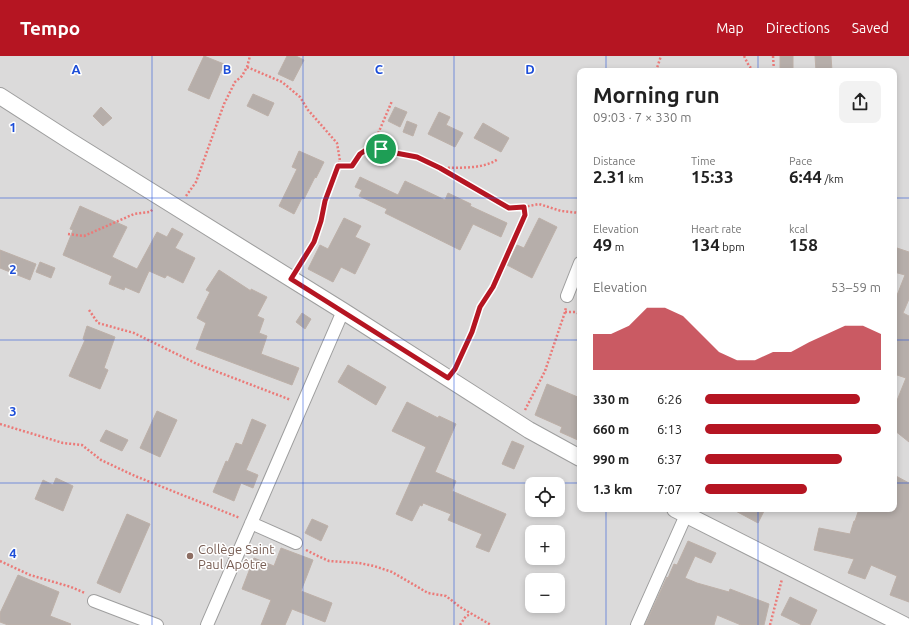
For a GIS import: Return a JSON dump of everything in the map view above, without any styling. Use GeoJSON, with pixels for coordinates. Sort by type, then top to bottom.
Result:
{"type":"FeatureCollection","features":[{"type":"Feature","properties":{"kind":"street"},"geometry":{"type":"LineString","coordinates":[[0,96],[343,311],[518,423],[577,456]]}},
{"type":"Feature","properties":{"kind":"street"},"geometry":{"type":"LineString","coordinates":[[567,296],[577,271]]}},
{"type":"Feature","properties":{"kind":"street"},"geometry":{"type":"LineString","coordinates":[[207,625],[343,311]]}},
{"type":"Feature","properties":{"kind":"street"},"geometry":{"type":"LineString","coordinates":[[637,625],[678,512]]}},
{"type":"Feature","properties":{"kind":"street"},"geometry":{"type":"LineString","coordinates":[[680,512],[904,625]]}},
{"type":"Feature","properties":{"kind":"street"},"geometry":{"type":"LineString","coordinates":[[251,523],[296,543]]}},
{"type":"Feature","properties":{"kind":"street"},"geometry":{"type":"LineString","coordinates":[[94,601],[157,625]]}},
{"type":"Feature","properties":{"kind":"path"},"geometry":{"type":"LineString","coordinates":[[68,234],[84,236],[134,214],[150,212],[171,204],[196,182],[224,104],[235,82],[242,76],[247,67],[250,56]]}},
{"type":"Feature","properties":{"kind":"path"},"geometry":{"type":"LineString","coordinates":[[657,68],[661,56]]}},
{"type":"Feature","properties":{"kind":"path"},"geometry":{"type":"LineString","coordinates":[[744,56],[751,68]]}},
{"type":"Feature","properties":{"kind":"path"},"geometry":{"type":"LineString","coordinates":[[773,56],[774,68]]}},
{"type":"Feature","properties":{"kind":"path"},"geometry":{"type":"LineString","coordinates":[[247,67],[282,82],[300,97],[308,110],[337,143],[340,160],[325,201],[321,221],[314,242],[291,279]]}},
{"type":"Feature","properties":{"kind":"path"},"geometry":{"type":"LineString","coordinates":[[375,149],[377,136],[392,101]]}},
{"type":"Feature","properties":{"kind":"path"},"geometry":{"type":"LineString","coordinates":[[338,166],[352,166],[360,154],[369,148],[417,157],[440,168],[509,208],[539,204],[561,211],[577,213]]}},
{"type":"Feature","properties":{"kind":"path"},"geometry":{"type":"LineString","coordinates":[[440,168],[483,166],[491,164],[498,159]]}},
{"type":"Feature","properties":{"kind":"path"},"geometry":{"type":"LineString","coordinates":[[448,378],[455,369],[472,332],[480,307],[493,287],[525,215],[524,207]]}},
{"type":"Feature","properties":{"kind":"path"},"geometry":{"type":"LineString","coordinates":[[518,423],[544,371],[565,312],[567,296]]}},
{"type":"Feature","properties":{"kind":"path"},"geometry":{"type":"LineString","coordinates":[[89,310],[98,323],[134,333],[197,364],[302,405]]}},
{"type":"Feature","properties":{"kind":"path"},"geometry":{"type":"LineString","coordinates":[[565,312],[577,313]]}},
{"type":"Feature","properties":{"kind":"path"},"geometry":{"type":"LineString","coordinates":[[0,424],[63,443],[82,446],[101,460],[135,476],[251,523]]}},
{"type":"Feature","properties":{"kind":"path"},"geometry":{"type":"LineString","coordinates":[[296,543],[329,561],[359,563],[392,572],[428,593],[446,596],[460,607],[491,625]]}},
{"type":"Feature","properties":{"kind":"path"},"geometry":{"type":"LineString","coordinates":[[0,561],[30,575],[71,587],[88,594],[94,601]]}},
{"type":"Feature","properties":{"kind":"path"},"geometry":{"type":"LineString","coordinates":[[770,625],[785,565]]}},
{"type":"Feature","properties":{"kind":"path"},"geometry":{"type":"LineString","coordinates":[[460,625],[466,616],[471,614]]}},
{"type":"Feature","properties":{"kind":"shaded area"},"geometry":{"type":"Polygon","coordinates":[[[0,56],[909,56],[909,625],[0,625],[0,56]]]}},
{"type":"Feature","properties":{"kind":"building"},"geometry":{"type":"Polygon","coordinates":[[[204,56],[224,64],[209,99],[188,90],[204,56]]]}},
{"type":"Feature","properties":{"kind":"building"},"geometry":{"type":"Polygon","coordinates":[[[287,56],[296,56],[304,60],[293,81],[278,74],[287,56]]]}},
{"type":"Feature","properties":{"kind":"building"},"geometry":{"type":"Polygon","coordinates":[[[780,56],[793,56],[793,68],[780,68],[780,56]]]}},
{"type":"Feature","properties":{"kind":"building"},"geometry":{"type":"Polygon","coordinates":[[[815,56],[831,56],[832,68],[816,68],[815,56]]]}},
{"type":"Feature","properties":{"kind":"building"},"geometry":{"type":"Polygon","coordinates":[[[253,94],[274,103],[268,116],[247,106],[253,94]]]}},
{"type":"Feature","properties":{"kind":"building"},"geometry":{"type":"Polygon","coordinates":[[[101,107],[112,118],[103,126],[93,116],[101,107]]]}},
{"type":"Feature","properties":{"kind":"building"},"geometry":{"type":"Polygon","coordinates":[[[395,107],[407,112],[400,127],[388,121],[395,107]]]}},
{"type":"Feature","properties":{"kind":"building"},"geometry":{"type":"Polygon","coordinates":[[[439,112],[450,117],[446,125],[463,133],[455,147],[428,134],[439,112]]]}},
{"type":"Feature","properties":{"kind":"building"},"geometry":{"type":"Polygon","coordinates":[[[407,121],[417,125],[413,136],[403,132],[407,121]]]}},
{"type":"Feature","properties":{"kind":"building"},"geometry":{"type":"Polygon","coordinates":[[[483,123],[509,138],[501,152],[474,138],[483,123]]]}},
{"type":"Feature","properties":{"kind":"building"},"geometry":{"type":"Polygon","coordinates":[[[299,151],[324,162],[294,214],[279,206],[297,169],[292,167],[299,151]]]}},
{"type":"Feature","properties":{"kind":"building"},"geometry":{"type":"Polygon","coordinates":[[[360,177],[398,195],[405,181],[445,200],[448,193],[471,204],[470,206],[507,223],[501,237],[473,224],[460,250],[385,213],[387,209],[359,196],[362,190],[355,187],[360,177]]]}},
{"type":"Feature","properties":{"kind":"building"},"geometry":{"type":"Polygon","coordinates":[[[80,206],[127,227],[112,257],[137,269],[157,232],[167,237],[172,228],[183,234],[175,248],[195,258],[183,283],[167,275],[165,278],[149,271],[139,293],[125,287],[124,290],[109,284],[112,276],[63,255],[73,230],[70,229],[80,206]]]}},
{"type":"Feature","properties":{"kind":"building"},"geometry":{"type":"Polygon","coordinates":[[[344,218],[361,226],[355,237],[370,244],[355,274],[341,267],[333,282],[308,269],[320,245],[328,249],[344,218]]]}},
{"type":"Feature","properties":{"kind":"building"},"geometry":{"type":"Polygon","coordinates":[[[539,218],[557,227],[532,278],[507,265],[517,245],[524,248],[539,218]]]}},
{"type":"Feature","properties":{"kind":"building"},"geometry":{"type":"Polygon","coordinates":[[[897,248],[909,252],[909,299],[903,313],[909,316],[909,442],[897,432],[897,400],[906,378],[897,375],[897,295],[905,275],[897,273],[897,248]]]}},
{"type":"Feature","properties":{"kind":"building"},"geometry":{"type":"Polygon","coordinates":[[[0,250],[36,264],[30,280],[0,268],[0,250]]]}},
{"type":"Feature","properties":{"kind":"building"},"geometry":{"type":"Polygon","coordinates":[[[40,262],[55,268],[51,278],[36,272],[40,262]]]}},
{"type":"Feature","properties":{"kind":"building"},"geometry":{"type":"Polygon","coordinates":[[[219,270],[251,291],[251,289],[267,297],[257,316],[264,319],[259,333],[267,336],[261,354],[299,368],[292,385],[196,349],[206,323],[197,318],[210,292],[206,290],[219,270]]]}},
{"type":"Feature","properties":{"kind":"building"},"geometry":{"type":"Polygon","coordinates":[[[302,313],[311,319],[305,329],[296,322],[302,313]]]}},
{"type":"Feature","properties":{"kind":"building"},"geometry":{"type":"Polygon","coordinates":[[[87,326],[115,337],[104,368],[108,370],[100,389],[69,376],[85,340],[83,339],[87,326]]]}},
{"type":"Feature","properties":{"kind":"building"},"geometry":{"type":"Polygon","coordinates":[[[348,365],[386,387],[376,405],[338,382],[348,365]]]}},
{"type":"Feature","properties":{"kind":"building"},"geometry":{"type":"Polygon","coordinates":[[[547,384],[577,397],[577,440],[560,432],[562,427],[535,415],[547,384]]]}},
{"type":"Feature","properties":{"kind":"building"},"geometry":{"type":"Polygon","coordinates":[[[407,402],[438,418],[439,416],[456,424],[435,472],[456,481],[452,491],[506,514],[489,552],[476,547],[482,534],[448,520],[451,514],[423,503],[422,506],[420,505],[412,521],[396,514],[426,447],[392,431],[407,402]]]}},
{"type":"Feature","properties":{"kind":"building"},"geometry":{"type":"Polygon","coordinates":[[[157,411],[177,420],[160,457],[140,448],[157,411]]]}},
{"type":"Feature","properties":{"kind":"building"},"geometry":{"type":"Polygon","coordinates":[[[252,419],[266,425],[246,470],[258,475],[253,488],[241,483],[234,501],[213,492],[226,461],[228,462],[236,443],[242,445],[252,419]]]}},
{"type":"Feature","properties":{"kind":"building"},"geometry":{"type":"Polygon","coordinates":[[[106,430],[128,440],[122,451],[100,441],[106,430]]]}},
{"type":"Feature","properties":{"kind":"building"},"geometry":{"type":"Polygon","coordinates":[[[512,441],[524,446],[514,469],[502,464],[512,441]]]}},
{"type":"Feature","properties":{"kind":"building"},"geometry":{"type":"Polygon","coordinates":[[[897,477],[909,483],[909,602],[890,595],[897,576],[871,565],[865,579],[848,573],[854,559],[814,550],[819,528],[850,534],[858,512],[897,512],[897,477]]]}},
{"type":"Feature","properties":{"kind":"building"},"geometry":{"type":"Polygon","coordinates":[[[56,478],[73,486],[63,511],[35,499],[43,480],[53,485],[56,478]]]}},
{"type":"Feature","properties":{"kind":"building"},"geometry":{"type":"Polygon","coordinates":[[[738,512],[764,512],[758,523],[738,512]]]}},
{"type":"Feature","properties":{"kind":"building"},"geometry":{"type":"Polygon","coordinates":[[[127,514],[150,524],[120,593],[97,583],[127,514]]]}},
{"type":"Feature","properties":{"kind":"building"},"geometry":{"type":"Polygon","coordinates":[[[312,519],[328,526],[321,541],[305,533],[312,519]]]}},
{"type":"Feature","properties":{"kind":"building"},"geometry":{"type":"Polygon","coordinates":[[[688,541],[716,553],[711,563],[695,556],[685,578],[729,592],[730,589],[769,604],[764,625],[741,625],[717,615],[714,625],[645,625],[667,577],[668,578],[674,564],[677,565],[688,541]]]}},
{"type":"Feature","properties":{"kind":"building"},"geometry":{"type":"Polygon","coordinates":[[[281,548],[313,560],[301,591],[332,603],[325,622],[292,609],[285,625],[261,625],[271,600],[242,589],[254,558],[274,566],[281,548]]]}},
{"type":"Feature","properties":{"kind":"building"},"geometry":{"type":"Polygon","coordinates":[[[18,575],[59,592],[50,616],[71,624],[8,625],[0,622],[0,613],[18,575]]]}},
{"type":"Feature","properties":{"kind":"building"},"geometry":{"type":"Polygon","coordinates":[[[790,597],[817,610],[810,625],[802,625],[781,615],[790,597]]]}},
{"type":"Feature","properties":{"kind":"place","name":"Collège Saint Paul Apôtre"},"geometry":{"type":"Point","coordinates":[190,556]}},
{"type":"Feature","properties":{"kind":"route"},"geometry":{"type":"LineString","coordinates":[[369,148],[381,149],[417,157],[440,168],[509,208],[524,207],[525,215],[493,287],[480,307],[472,332],[455,369],[448,378],[291,279],[314,242],[321,221],[325,201],[338,166],[352,166],[360,154],[369,148]]}}]}
